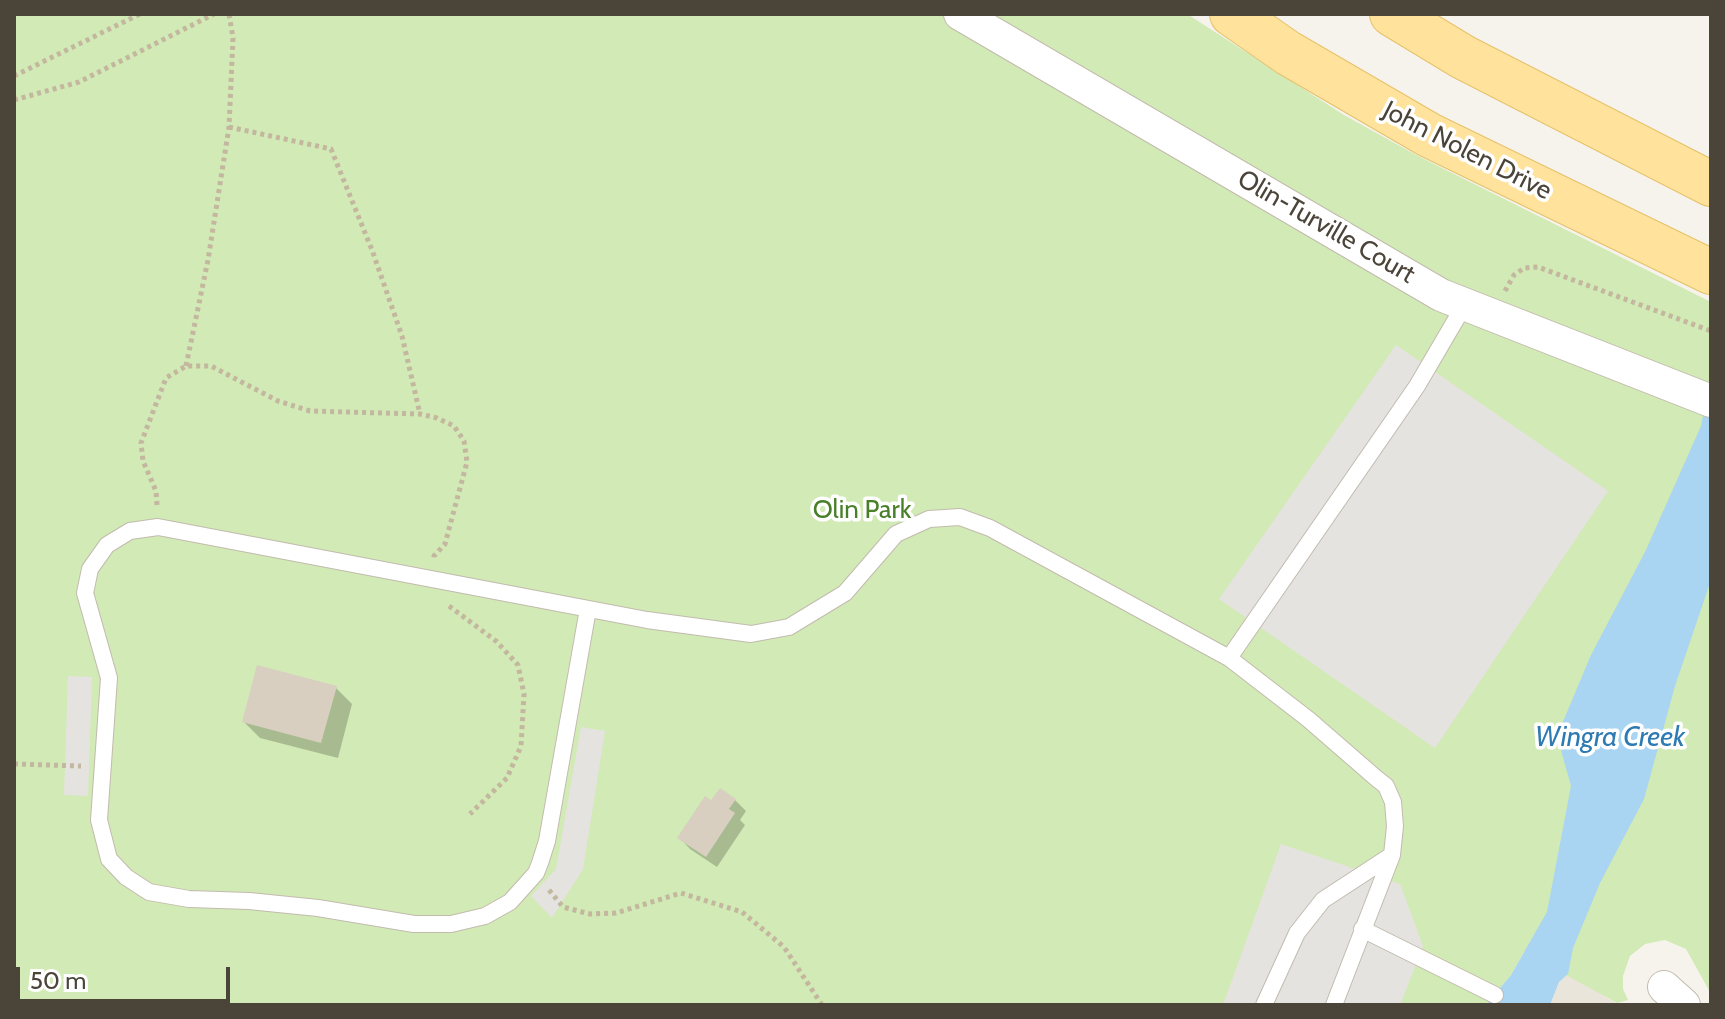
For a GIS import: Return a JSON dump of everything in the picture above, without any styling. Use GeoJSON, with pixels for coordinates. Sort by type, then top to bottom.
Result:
{"type":"FeatureCollection","features":[{"type":"Feature","properties":{"kind":"main road","name":"John Nolen Drive"},"geometry":{"type":"LineString","coordinates":[[1232,14],[1288,53],[1429,135],[1711,272]]}},
{"type":"Feature","properties":{"kind":"main road"},"geometry":{"type":"LineString","coordinates":[[1392,14],[1463,57],[1711,184]]}},
{"type":"Feature","properties":{"kind":"street","name":"Olin-Turville Court"},"geometry":{"type":"LineString","coordinates":[[960,14],[1441,295],[1702,398]]}},
{"type":"Feature","properties":{"kind":"lane"},"geometry":{"type":"LineString","coordinates":[[1229,658],[1417,386],[1465,304]]}},
{"type":"Feature","properties":{"kind":"lane"},"geometry":{"type":"LineString","coordinates":[[588,609],[547,841],[536,873],[510,902],[485,916],[451,924],[414,924],[318,908],[189,899],[149,892],[126,877],[109,859],[99,820],[109,678],[85,593],[90,569],[107,545],[130,531],[158,527],[588,609],[751,634],[789,627],[845,593],[896,534],[929,519],[960,517],[990,528],[1229,658],[1308,719],[1386,786],[1393,802],[1395,826],[1392,855],[1334,1005]]}},
{"type":"Feature","properties":{"kind":"lane"},"geometry":{"type":"LineString","coordinates":[[1264,1005],[1297,933],[1323,900],[1392,855]]}},
{"type":"Feature","properties":{"kind":"lane"},"geometry":{"type":"LineString","coordinates":[[1362,929],[1495,995]]}},
{"type":"Feature","properties":{"kind":"path"},"geometry":{"type":"LineString","coordinates":[[14,76],[140,14]]}},
{"type":"Feature","properties":{"kind":"path"},"geometry":{"type":"LineString","coordinates":[[14,100],[79,82],[214,14]]}},
{"type":"Feature","properties":{"kind":"path"},"geometry":{"type":"LineString","coordinates":[[186,366],[208,260],[229,127],[233,38],[229,14]]}},
{"type":"Feature","properties":{"kind":"path"},"geometry":{"type":"LineString","coordinates":[[229,127],[331,149],[372,250],[402,336],[420,414]]}},
{"type":"Feature","properties":{"kind":"path"},"geometry":{"type":"LineString","coordinates":[[1504,292],[1514,275],[1524,268],[1538,267],[1711,331]]}},
{"type":"Feature","properties":{"kind":"path"},"geometry":{"type":"LineString","coordinates":[[158,527],[156,491],[143,461],[141,443],[166,378],[186,366],[211,366],[278,401],[310,411],[420,414],[454,426],[464,441],[467,462],[445,544],[434,556],[439,580],[447,605],[496,641],[518,665],[524,694],[521,746],[507,778],[470,814]]}},
{"type":"Feature","properties":{"kind":"path"},"geometry":{"type":"LineString","coordinates":[[14,764],[103,767]]}},
{"type":"Feature","properties":{"kind":"path"},"geometry":{"type":"LineString","coordinates":[[536,873],[563,907],[590,914],[616,913],[681,893],[742,912],[784,947],[822,1005]]}},
{"type":"Feature","properties":{"kind":"shaded area"},"geometry":{"type":"Polygon","coordinates":[[[1396,345],[1608,491],[1435,748],[1219,599],[1396,345]]]}},
{"type":"Feature","properties":{"kind":"shaded area"},"geometry":{"type":"Polygon","coordinates":[[[68,676],[92,677],[88,796],[64,795],[68,676]]]}},
{"type":"Feature","properties":{"kind":"shaded area"},"geometry":{"type":"Polygon","coordinates":[[[581,727],[605,731],[583,869],[552,918],[531,896],[556,869],[581,727]]]}},
{"type":"Feature","properties":{"kind":"shaded area"},"geometry":{"type":"Polygon","coordinates":[[[1281,844],[1400,884],[1423,946],[1400,1005],[1223,1005],[1281,844]]]}},
{"type":"Feature","properties":{"kind":"shaded area"},"geometry":{"type":"Polygon","coordinates":[[[1568,974],[1619,1005],[1550,1005],[1559,982],[1568,974]]]}},
{"type":"Feature","properties":{"kind":"green space","name":"Olin Park"},"geometry":{"type":"Polygon","coordinates":[[[14,14],[1187,14],[1344,115],[1418,156],[1711,302],[1711,994],[1686,949],[1665,940],[1645,944],[1630,956],[1623,976],[1623,989],[1628,1000],[1617,1003],[1524,952],[1511,975],[1486,1005],[14,1005],[14,14]]]}},
{"type":"Feature","properties":{"kind":"water","name":"Wingra Creek"},"geometry":{"type":"Polygon","coordinates":[[[1711,376],[1711,580],[1675,686],[1644,799],[1600,883],[1573,948],[1568,974],[1559,982],[1550,1005],[1486,1005],[1511,975],[1547,912],[1571,786],[1557,736],[1591,655],[1646,550],[1701,426],[1711,376]]]}},
{"type":"Feature","properties":{"kind":"building"},"geometry":{"type":"Polygon","coordinates":[[[257,665],[337,686],[321,743],[242,722],[257,665]]]}},
{"type":"Feature","properties":{"kind":"building"},"geometry":{"type":"Polygon","coordinates":[[[720,788],[736,799],[729,809],[735,813],[706,857],[677,838],[705,796],[711,800],[720,788]]]}}]}
